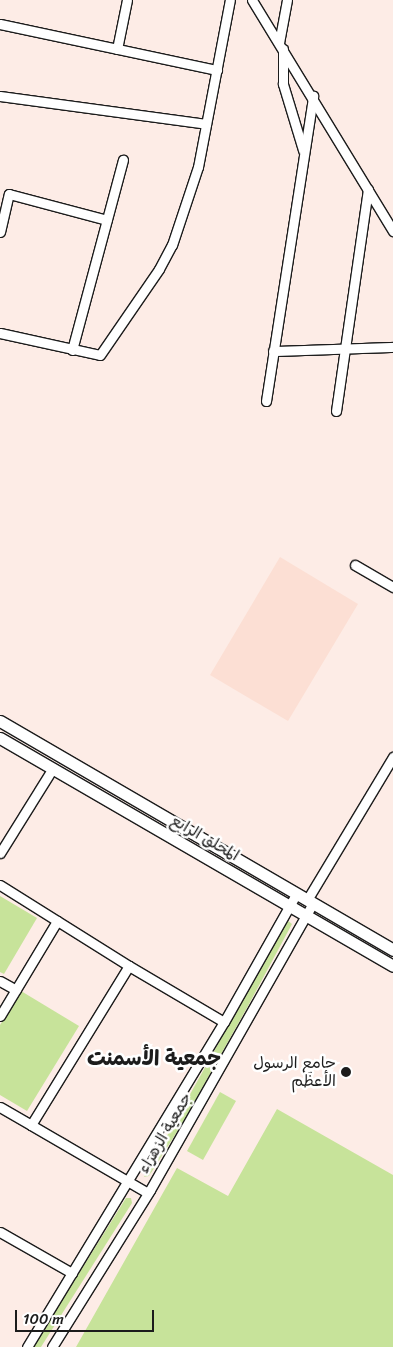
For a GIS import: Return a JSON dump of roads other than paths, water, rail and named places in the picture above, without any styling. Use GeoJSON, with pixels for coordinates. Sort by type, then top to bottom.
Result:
{"type":"FeatureCollection","features":[{"type":"Feature","properties":{"kind":"main road"},"geometry":{"type":"LineString","coordinates":[[0,721],[393,950]]}},
{"type":"Feature","properties":{"kind":"main road","name":"المحلق الرابع"},"geometry":{"type":"LineString","coordinates":[[0,738],[393,966]]}},
{"type":"Feature","properties":{"kind":"street"},"geometry":{"type":"LineString","coordinates":[[117,49],[127,0]]}},
{"type":"Feature","properties":{"kind":"street"},"geometry":{"type":"LineString","coordinates":[[0,333],[100,355],[159,269],[172,245],[195,176],[230,0]]}},
{"type":"Feature","properties":{"kind":"street"},"geometry":{"type":"LineString","coordinates":[[252,0],[313,96],[393,231]]}},
{"type":"Feature","properties":{"kind":"street"},"geometry":{"type":"LineString","coordinates":[[287,0],[281,46],[282,84],[304,152]]}},
{"type":"Feature","properties":{"kind":"street"},"geometry":{"type":"LineString","coordinates":[[0,24],[217,70]]}},
{"type":"Feature","properties":{"kind":"street"},"geometry":{"type":"LineString","coordinates":[[0,96],[206,124]]}},
{"type":"Feature","properties":{"kind":"street"},"geometry":{"type":"LineString","coordinates":[[266,401],[313,96]]}},
{"type":"Feature","properties":{"kind":"street"},"geometry":{"type":"LineString","coordinates":[[72,350],[123,160]]}},
{"type":"Feature","properties":{"kind":"street"},"geometry":{"type":"LineString","coordinates":[[336,411],[368,189]]}},
{"type":"Feature","properties":{"kind":"street"},"geometry":{"type":"LineString","coordinates":[[1,227],[9,194],[107,220]]}},
{"type":"Feature","properties":{"kind":"street"},"geometry":{"type":"LineString","coordinates":[[273,351],[393,347]]}},
{"type":"Feature","properties":{"kind":"street"},"geometry":{"type":"LineString","coordinates":[[355,565],[393,588]]}},
{"type":"Feature","properties":{"kind":"street","name":"جمعية الزهراء"},"geometry":{"type":"LineString","coordinates":[[52,1347],[148,1193],[306,916],[310,901],[393,757]]}},
{"type":"Feature","properties":{"kind":"street"},"geometry":{"type":"LineString","coordinates":[[0,853],[53,768]]}},
{"type":"Feature","properties":{"kind":"street"},"geometry":{"type":"LineString","coordinates":[[0,885],[129,966],[224,1022]]}},
{"type":"Feature","properties":{"kind":"street","name":"جمعية الزهراء"},"geometry":{"type":"LineString","coordinates":[[27,1347],[224,1022],[288,905],[296,894]]}},
{"type":"Feature","properties":{"kind":"street"},"geometry":{"type":"LineString","coordinates":[[0,1016],[58,921]]}},
{"type":"Feature","properties":{"kind":"street"},"geometry":{"type":"LineString","coordinates":[[31,1125],[129,966]]}},
{"type":"Feature","properties":{"kind":"street"},"geometry":{"type":"LineString","coordinates":[[0,981],[16,990]]}},
{"type":"Feature","properties":{"kind":"street"},"geometry":{"type":"LineString","coordinates":[[0,1107],[148,1193]]}},
{"type":"Feature","properties":{"kind":"street"},"geometry":{"type":"LineString","coordinates":[[0,1232],[72,1273]]}},
{"type":"Feature","properties":{"kind":"place","name":"جامع الرسول الأعظم"},"geometry":{"type":"Point","coordinates":[346,1072]}},
{"type":"Feature","properties":{"kind":"district","name":"جمعية الأسمنت"},"geometry":{"type":"Point","coordinates":[154,1058]}}]}
